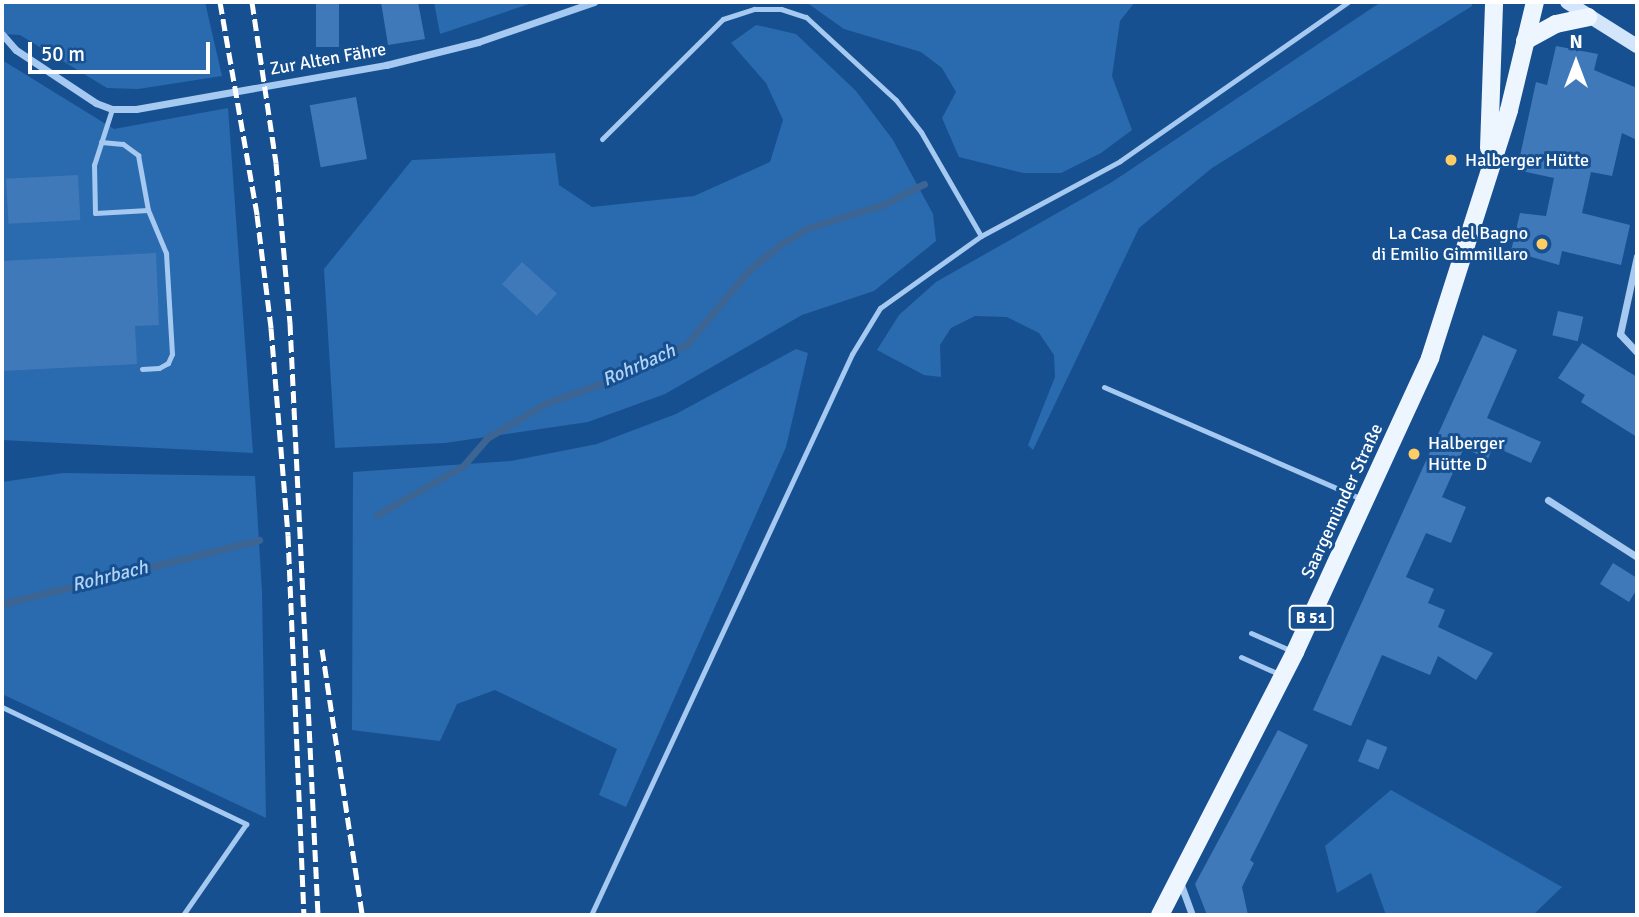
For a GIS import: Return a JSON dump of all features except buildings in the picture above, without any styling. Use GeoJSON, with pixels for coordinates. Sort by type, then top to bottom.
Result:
{"type":"FeatureCollection","features":[{"type":"Feature","properties":{"kind":"main road","name":"B 51"},"geometry":{"type":"LineString","coordinates":[[1495,9],[1507,2]]}},
{"type":"Feature","properties":{"kind":"main road","name":"B 51"},"geometry":{"type":"LineString","coordinates":[[1525,41],[1535,2]]}},
{"type":"Feature","properties":{"kind":"main road"},"geometry":{"type":"LineString","coordinates":[[1567,2],[1637,46]]}},
{"type":"Feature","properties":{"kind":"main road","name":"Saargemünder Straße"},"geometry":{"type":"LineString","coordinates":[[1488,165],[1495,9]]}},
{"type":"Feature","properties":{"kind":"main road"},"geometry":{"type":"LineString","coordinates":[[1525,41],[1556,24],[1588,17]]}},
{"type":"Feature","properties":{"kind":"main road","name":"Saargemünder Straße"},"geometry":{"type":"LineString","coordinates":[[1160,915],[1283,676],[1367,502],[1447,313],[1488,165],[1508,110],[1525,41]]}},
{"type":"Feature","properties":{"kind":"street","name":"Zur Alten Fähre"},"geometry":{"type":"LineString","coordinates":[[112,109],[386,65],[478,42],[594,2]]}},
{"type":"Feature","properties":{"kind":"street"},"geometry":{"type":"LineString","coordinates":[[2,34],[16,50],[112,109]]}},
{"type":"Feature","properties":{"kind":"street"},"geometry":{"type":"LineString","coordinates":[[1637,256],[1620,334],[1637,352]]}},
{"type":"Feature","properties":{"kind":"street"},"geometry":{"type":"LineString","coordinates":[[1548,500],[1637,556]]}},
{"type":"Feature","properties":{"kind":"street"},"geometry":{"type":"LineString","coordinates":[[1179,878],[1192,915]]}},
{"type":"Feature","properties":{"kind":"lane"},"geometry":{"type":"LineString","coordinates":[[591,915],[852,354],[880,308],[981,236],[1120,161],[1348,2]]}},
{"type":"Feature","properties":{"kind":"lane"},"geometry":{"type":"LineString","coordinates":[[602,139],[723,19],[754,9],[781,9],[806,17],[897,100],[921,132],[981,236]]}},
{"type":"Feature","properties":{"kind":"lane"},"geometry":{"type":"LineString","coordinates":[[112,109],[94,165],[95,213],[149,210]]}},
{"type":"Feature","properties":{"kind":"lane"},"geometry":{"type":"LineString","coordinates":[[101,142],[134,149],[149,210],[166,253],[172,354],[168,363],[142,369]]}},
{"type":"Feature","properties":{"kind":"lane"},"geometry":{"type":"LineString","coordinates":[[1104,387],[1367,502]]}},
{"type":"Feature","properties":{"kind":"lane"},"geometry":{"type":"LineString","coordinates":[[1251,633],[1295,652]]}},
{"type":"Feature","properties":{"kind":"lane"},"geometry":{"type":"LineString","coordinates":[[1241,657],[1283,676]]}},
{"type":"Feature","properties":{"kind":"lane"},"geometry":{"type":"LineString","coordinates":[[2,707],[246,824],[183,915]]}},
{"type":"Feature","properties":{"kind":"shaded area"},"geometry":{"type":"Polygon","coordinates":[[[2,2],[205,2],[222,76],[138,89],[107,88],[20,35],[2,34],[2,2]]]}},
{"type":"Feature","properties":{"kind":"shaded area"},"geometry":{"type":"Polygon","coordinates":[[[434,2],[535,2],[440,34],[434,2]]]}},
{"type":"Feature","properties":{"kind":"shaded area"},"geometry":{"type":"Polygon","coordinates":[[[806,2],[1135,2],[1120,21],[1112,76],[1132,130],[1101,153],[1061,173],[1023,173],[959,157],[942,118],[956,92],[942,68],[921,52],[844,29],[806,2]]]}},
{"type":"Feature","properties":{"kind":"shaded area"},"geometry":{"type":"Polygon","coordinates":[[[1381,2],[1472,2],[1472,6],[1212,168],[1139,228],[1033,450],[1028,445],[1055,377],[1054,355],[1039,333],[1007,317],[975,316],[951,328],[940,345],[941,377],[924,375],[877,350],[899,315],[936,282],[1112,182],[1381,2]]]}},
{"type":"Feature","properties":{"kind":"shaded area"},"geometry":{"type":"Polygon","coordinates":[[[756,25],[796,34],[856,91],[893,140],[933,214],[936,241],[874,291],[802,315],[665,394],[588,422],[445,443],[335,448],[324,269],[412,160],[555,153],[559,185],[592,207],[694,196],[770,162],[783,120],[766,83],[731,43],[756,25]]]}},
{"type":"Feature","properties":{"kind":"shaded area"},"geometry":{"type":"Polygon","coordinates":[[[2,60],[114,129],[228,108],[253,453],[2,440],[2,60]]]}},
{"type":"Feature","properties":{"kind":"shaded area"},"geometry":{"type":"Polygon","coordinates":[[[796,349],[808,353],[786,447],[626,807],[599,795],[617,749],[495,690],[457,704],[440,741],[352,730],[353,472],[511,461],[597,444],[676,414],[796,349]]]}},
{"type":"Feature","properties":{"kind":"shaded area"},"geometry":{"type":"Polygon","coordinates":[[[63,473],[255,476],[262,592],[266,818],[2,694],[2,482],[63,473]]]}},
{"type":"Feature","properties":{"kind":"shaded area"},"geometry":{"type":"Polygon","coordinates":[[[1391,790],[1562,887],[1533,915],[1386,915],[1371,873],[1337,893],[1325,846],[1391,790]]]}},
{"type":"Feature","properties":{"kind":"waterway","name":"Rohrbach"},"geometry":{"type":"LineString","coordinates":[[377,515],[463,466],[487,438],[546,403],[635,372],[687,344],[750,269],[781,244],[811,227],[882,205],[924,184]]}},
{"type":"Feature","properties":{"kind":"waterway","name":"Rohrbach"},"geometry":{"type":"LineString","coordinates":[[2,604],[259,540]]}},
{"type":"Feature","properties":{"kind":"railway"},"geometry":{"type":"LineString","coordinates":[[220,2],[257,215],[271,328],[288,535],[304,915]]}},
{"type":"Feature","properties":{"kind":"railway"},"geometry":{"type":"LineString","coordinates":[[252,2],[276,163],[290,323],[318,915]]}},
{"type":"Feature","properties":{"kind":"railway"},"geometry":{"type":"LineString","coordinates":[[322,649],[362,915]]}},
{"type":"Feature","properties":{"kind":"place","name":"Halberger Hütte"},"geometry":{"type":"Point","coordinates":[1451,160]}},
{"type":"Feature","properties":{"kind":"place","name":"La Casa del Bagno di Emilio Gimmillaro"},"geometry":{"type":"Point","coordinates":[1542,244]}},
{"type":"Feature","properties":{"kind":"place","name":"Halberger Hütte D"},"geometry":{"type":"Point","coordinates":[1414,454]}}]}
